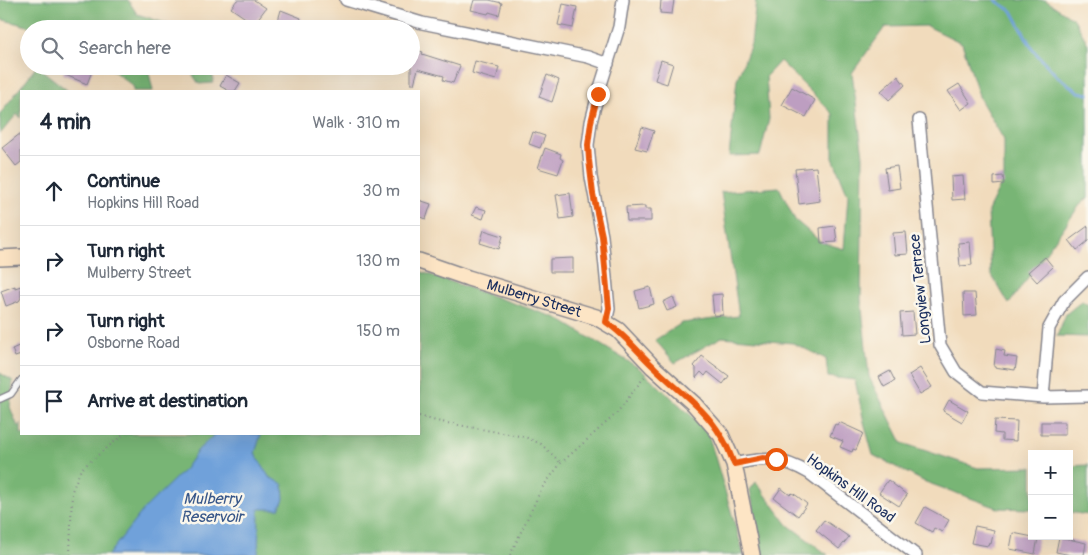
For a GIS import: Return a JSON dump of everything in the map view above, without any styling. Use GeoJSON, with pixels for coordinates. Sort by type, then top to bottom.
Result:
{"type":"FeatureCollection","features":[{"type":"Feature","properties":{"kind":"street"},"geometry":{"type":"LineString","coordinates":[[346,0],[412,20]]}},
{"type":"Feature","properties":{"kind":"street"},"geometry":{"type":"LineString","coordinates":[[606,322],[609,308],[604,252],[593,194],[588,145],[591,122],[619,27],[623,0]]}},
{"type":"Feature","properties":{"kind":"street"},"geometry":{"type":"LineString","coordinates":[[420,22],[588,57],[608,64]]}},
{"type":"Feature","properties":{"kind":"street","name":"Longview Terrace"},"geometry":{"type":"LineString","coordinates":[[919,120],[940,345],[956,372],[982,392],[1043,397],[1088,396]]}},
{"type":"Feature","properties":{"kind":"street"},"geometry":{"type":"LineString","coordinates":[[0,258],[20,257]]}},
{"type":"Feature","properties":{"kind":"street","name":"Mulberry Street"},"geometry":{"type":"LineString","coordinates":[[420,260],[468,278],[596,317],[606,322],[630,341],[653,367],[694,404],[721,435],[734,464],[752,555]]}},
{"type":"Feature","properties":{"kind":"street"},"geometry":{"type":"LineString","coordinates":[[1043,397],[1049,328],[1064,301],[1088,278]]}},
{"type":"Feature","properties":{"kind":"street","name":"Hopkins Hill Road"},"geometry":{"type":"LineString","coordinates":[[734,464],[763,458],[794,464],[809,473],[916,555]]}},
{"type":"Feature","properties":{"kind":"lane"},"geometry":{"type":"LineString","coordinates":[[0,399],[11,394],[20,381]]}},
{"type":"Feature","properties":{"kind":"path"},"geometry":{"type":"LineString","coordinates":[[510,555],[542,488],[561,463],[616,414],[653,367]]}},
{"type":"Feature","properties":{"kind":"path"},"geometry":{"type":"LineString","coordinates":[[420,416],[436,422],[525,437],[541,444],[561,463]]}},
{"type":"Feature","properties":{"kind":"path"},"geometry":{"type":"LineString","coordinates":[[70,555],[72,490],[81,469],[123,435]]}},
{"type":"Feature","properties":{"kind":"green space"},"geometry":{"type":"Polygon","coordinates":[[[0,0],[128,0],[137,14],[155,20],[20,20],[20,24],[0,19],[0,0]]]}},
{"type":"Feature","properties":{"kind":"green space"},"geometry":{"type":"Polygon","coordinates":[[[756,0],[1045,0],[1074,19],[1088,44],[1088,198],[1082,202],[1009,304],[991,274],[988,211],[1004,178],[1004,140],[980,99],[962,43],[927,26],[885,27],[852,73],[863,156],[861,299],[869,377],[902,443],[978,468],[1028,467],[1028,509],[998,508],[923,481],[873,455],[855,380],[828,377],[826,359],[793,343],[722,337],[675,363],[655,340],[682,323],[739,316],[721,192],[779,187],[795,220],[821,242],[844,249],[848,195],[833,158],[833,114],[780,61],[766,76],[769,119],[760,155],[729,156],[737,79],[751,44],[756,0]]]}},
{"type":"Feature","properties":{"kind":"green space"},"geometry":{"type":"Polygon","coordinates":[[[30,75],[48,75],[67,90],[20,90],[20,117],[17,114],[0,134],[0,114],[30,75]]]}},
{"type":"Feature","properties":{"kind":"green space"},"geometry":{"type":"Polygon","coordinates":[[[119,75],[150,75],[153,90],[133,90],[133,86],[119,75]]]}},
{"type":"Feature","properties":{"kind":"green space"},"geometry":{"type":"Polygon","coordinates":[[[193,75],[213,75],[213,83],[199,84],[193,75]]]}},
{"type":"Feature","properties":{"kind":"green space"},"geometry":{"type":"Polygon","coordinates":[[[420,271],[557,318],[639,368],[707,430],[744,555],[0,555],[0,373],[13,381],[10,407],[18,427],[20,424],[20,435],[420,435],[420,271]]]}},
{"type":"Feature","properties":{"kind":"green space"},"geometry":{"type":"Polygon","coordinates":[[[1082,301],[1088,305],[1088,337],[1057,336],[1066,314],[1082,301]]]}},
{"type":"Feature","properties":{"kind":"green space"},"geometry":{"type":"Polygon","coordinates":[[[1088,465],[1088,515],[1073,513],[1073,466],[1088,465]]]}},
{"type":"Feature","properties":{"kind":"green space"},"geometry":{"type":"Polygon","coordinates":[[[756,482],[788,525],[828,555],[763,555],[750,490],[756,482]]]}},
{"type":"Feature","properties":{"kind":"water","name":"Mulberry Reservoir"},"geometry":{"type":"Polygon","coordinates":[[[214,435],[261,435],[255,453],[269,477],[283,484],[284,499],[279,509],[259,509],[258,555],[108,555],[144,509],[185,469],[198,450],[214,435]]]}},
{"type":"Feature","properties":{"kind":"building"},"geometry":{"type":"Polygon","coordinates":[[[237,0],[254,0],[266,8],[257,20],[248,20],[231,8],[237,0]]]}},
{"type":"Feature","properties":{"kind":"building"},"geometry":{"type":"Polygon","coordinates":[[[474,0],[489,0],[502,3],[499,15],[471,10],[474,0]]]}},
{"type":"Feature","properties":{"kind":"building"},"geometry":{"type":"Polygon","coordinates":[[[661,0],[674,0],[672,14],[660,13],[661,0]]]}},
{"type":"Feature","properties":{"kind":"building"},"geometry":{"type":"Polygon","coordinates":[[[563,4],[577,7],[573,28],[558,25],[563,4]]]}},
{"type":"Feature","properties":{"kind":"building"},"geometry":{"type":"Polygon","coordinates":[[[281,10],[301,18],[300,20],[278,20],[281,10]]]}},
{"type":"Feature","properties":{"kind":"building"},"geometry":{"type":"Polygon","coordinates":[[[420,51],[423,52],[422,54],[460,66],[453,83],[443,80],[444,76],[420,70],[420,51]]]}},
{"type":"Feature","properties":{"kind":"building"},"geometry":{"type":"Polygon","coordinates":[[[661,60],[673,64],[667,84],[655,80],[661,60]]]}},
{"type":"Feature","properties":{"kind":"building"},"geometry":{"type":"Polygon","coordinates":[[[475,61],[499,67],[496,80],[472,73],[475,61]]]}},
{"type":"Feature","properties":{"kind":"building"},"geometry":{"type":"Polygon","coordinates":[[[65,75],[90,75],[87,84],[65,75]]]}},
{"type":"Feature","properties":{"kind":"building"},"geometry":{"type":"Polygon","coordinates":[[[226,75],[240,83],[236,90],[227,90],[220,86],[226,75]]]}},
{"type":"Feature","properties":{"kind":"building"},"geometry":{"type":"Polygon","coordinates":[[[411,75],[416,75],[414,84],[411,84],[411,75]]]}},
{"type":"Feature","properties":{"kind":"building"},"geometry":{"type":"Polygon","coordinates":[[[547,75],[559,80],[552,102],[539,97],[547,75]]]}},
{"type":"Feature","properties":{"kind":"building"},"geometry":{"type":"Polygon","coordinates":[[[898,76],[905,85],[889,100],[881,91],[898,76]]]}},
{"type":"Feature","properties":{"kind":"building"},"geometry":{"type":"Polygon","coordinates":[[[959,84],[971,103],[961,110],[948,91],[959,84]]]}},
{"type":"Feature","properties":{"kind":"building"},"geometry":{"type":"Polygon","coordinates":[[[792,87],[815,100],[806,117],[782,105],[792,87]]]}},
{"type":"Feature","properties":{"kind":"building"},"geometry":{"type":"Polygon","coordinates":[[[642,127],[654,131],[647,151],[635,148],[642,127]]]}},
{"type":"Feature","properties":{"kind":"building"},"geometry":{"type":"Polygon","coordinates":[[[533,132],[545,136],[540,148],[529,144],[533,132]]]}},
{"type":"Feature","properties":{"kind":"building"},"geometry":{"type":"Polygon","coordinates":[[[20,134],[20,163],[16,166],[2,148],[20,134]]]}},
{"type":"Feature","properties":{"kind":"building"},"geometry":{"type":"Polygon","coordinates":[[[545,148],[561,154],[560,158],[563,160],[558,174],[538,168],[545,148]]]}},
{"type":"Feature","properties":{"kind":"building"},"geometry":{"type":"Polygon","coordinates":[[[897,166],[900,188],[888,190],[885,168],[897,166]]]}},
{"type":"Feature","properties":{"kind":"building"},"geometry":{"type":"Polygon","coordinates":[[[816,167],[820,201],[799,204],[795,169],[816,167]]]}},
{"type":"Feature","properties":{"kind":"building"},"geometry":{"type":"Polygon","coordinates":[[[963,176],[965,199],[952,200],[951,177],[963,176]]]}},
{"type":"Feature","properties":{"kind":"building"},"geometry":{"type":"Polygon","coordinates":[[[1003,176],[1004,184],[994,185],[994,177],[1003,176]]]}},
{"type":"Feature","properties":{"kind":"building"},"geometry":{"type":"Polygon","coordinates":[[[570,193],[573,217],[560,219],[556,195],[570,193]]]}},
{"type":"Feature","properties":{"kind":"building"},"geometry":{"type":"Polygon","coordinates":[[[420,200],[431,204],[426,219],[420,216],[420,200]]]}},
{"type":"Feature","properties":{"kind":"building"},"geometry":{"type":"Polygon","coordinates":[[[645,206],[645,209],[651,209],[651,221],[627,221],[626,207],[645,206]]]}},
{"type":"Feature","properties":{"kind":"building"},"geometry":{"type":"Polygon","coordinates":[[[476,207],[486,210],[483,219],[472,215],[476,207]]]}},
{"type":"Feature","properties":{"kind":"building"},"geometry":{"type":"Polygon","coordinates":[[[835,226],[837,242],[821,243],[820,228],[835,226]]]}},
{"type":"Feature","properties":{"kind":"building"},"geometry":{"type":"Polygon","coordinates":[[[1088,226],[1088,241],[1077,250],[1069,240],[1088,226]]]}},
{"type":"Feature","properties":{"kind":"building"},"geometry":{"type":"Polygon","coordinates":[[[484,230],[503,236],[499,249],[480,243],[484,230]]]}},
{"type":"Feature","properties":{"kind":"building"},"geometry":{"type":"Polygon","coordinates":[[[906,232],[908,254],[895,255],[893,233],[906,232]]]}},
{"type":"Feature","properties":{"kind":"building"},"geometry":{"type":"Polygon","coordinates":[[[970,242],[972,265],[960,266],[958,243],[970,242]]]}},
{"type":"Feature","properties":{"kind":"building"},"geometry":{"type":"Polygon","coordinates":[[[1045,257],[1053,267],[1037,282],[1028,272],[1045,257]]]}},
{"type":"Feature","properties":{"kind":"building"},"geometry":{"type":"Polygon","coordinates":[[[573,258],[573,272],[550,272],[550,259],[573,258]]]}},
{"type":"Feature","properties":{"kind":"building"},"geometry":{"type":"Polygon","coordinates":[[[15,286],[15,288],[20,286],[20,300],[6,306],[1,291],[15,286]]]}},
{"type":"Feature","properties":{"kind":"building"},"geometry":{"type":"Polygon","coordinates":[[[650,287],[654,304],[639,308],[635,291],[650,287]]]}},
{"type":"Feature","properties":{"kind":"building"},"geometry":{"type":"Polygon","coordinates":[[[963,293],[975,293],[977,315],[964,316],[963,293]]]}},
{"type":"Feature","properties":{"kind":"building"},"geometry":{"type":"Polygon","coordinates":[[[722,294],[723,315],[714,316],[712,295],[722,294]]]}},
{"type":"Feature","properties":{"kind":"building"},"geometry":{"type":"Polygon","coordinates":[[[673,297],[677,307],[667,311],[663,302],[673,297]]]}},
{"type":"Feature","properties":{"kind":"building"},"geometry":{"type":"Polygon","coordinates":[[[913,312],[915,334],[902,335],[900,313],[913,312]]]}},
{"type":"Feature","properties":{"kind":"building"},"geometry":{"type":"Polygon","coordinates":[[[20,345],[20,355],[15,357],[12,349],[20,345]]]}},
{"type":"Feature","properties":{"kind":"building"},"geometry":{"type":"Polygon","coordinates":[[[996,349],[1005,351],[1004,356],[1017,358],[1015,370],[994,367],[996,349]]]}},
{"type":"Feature","properties":{"kind":"building"},"geometry":{"type":"Polygon","coordinates":[[[702,356],[729,376],[723,384],[708,372],[705,376],[701,372],[696,378],[696,368],[694,366],[702,356]]]}},
{"type":"Feature","properties":{"kind":"building"},"geometry":{"type":"Polygon","coordinates":[[[920,368],[932,387],[920,394],[909,375],[920,368]]]}},
{"type":"Feature","properties":{"kind":"building"},"geometry":{"type":"Polygon","coordinates":[[[890,371],[895,381],[884,387],[879,377],[890,371]]]}},
{"type":"Feature","properties":{"kind":"building"},"geometry":{"type":"Polygon","coordinates":[[[949,400],[968,411],[962,422],[943,411],[949,400]]]}},
{"type":"Feature","properties":{"kind":"building"},"geometry":{"type":"Polygon","coordinates":[[[995,420],[1017,421],[1016,441],[1002,440],[1002,434],[994,433],[995,420]]]}},
{"type":"Feature","properties":{"kind":"building"},"geometry":{"type":"Polygon","coordinates":[[[839,422],[863,433],[856,450],[853,449],[852,452],[840,447],[843,441],[830,436],[835,424],[837,425],[839,422]]]}},
{"type":"Feature","properties":{"kind":"building"},"geometry":{"type":"Polygon","coordinates":[[[1041,422],[1065,422],[1065,435],[1041,435],[1041,422]]]}},
{"type":"Feature","properties":{"kind":"building"},"geometry":{"type":"Polygon","coordinates":[[[888,480],[907,495],[899,506],[879,493],[888,480]]]}},
{"type":"Feature","properties":{"kind":"building"},"geometry":{"type":"Polygon","coordinates":[[[781,488],[790,495],[792,493],[797,496],[807,504],[798,516],[774,498],[781,488]]]}},
{"type":"Feature","properties":{"kind":"building"},"geometry":{"type":"Polygon","coordinates":[[[925,507],[949,520],[942,532],[934,528],[932,532],[916,523],[925,507]]]}},
{"type":"Feature","properties":{"kind":"building"},"geometry":{"type":"Polygon","coordinates":[[[824,520],[849,537],[839,549],[816,530],[824,520]]]}},
{"type":"Feature","properties":{"kind":"building"},"geometry":{"type":"Polygon","coordinates":[[[975,526],[994,530],[991,544],[989,543],[988,546],[971,543],[975,526]]]}},
{"type":"Feature","properties":{"kind":"building"},"geometry":{"type":"Polygon","coordinates":[[[1013,533],[1028,536],[1028,540],[1038,540],[1035,554],[1010,549],[1013,533]]]}},
{"type":"Feature","properties":{"kind":"building"},"geometry":{"type":"Polygon","coordinates":[[[1058,540],[1072,540],[1086,543],[1084,555],[1056,552],[1058,540]]]}},
{"type":"Feature","properties":{"kind":"waterway"},"geometry":{"type":"LineString","coordinates":[[995,0],[1012,11],[1033,50],[1058,77],[1079,92],[1088,94]]}},
{"type":"Feature","properties":{"kind":"route"},"geometry":{"type":"LineString","coordinates":[[598,94],[588,145],[593,194],[602,236],[609,308],[606,322],[630,341],[653,367],[710,421],[721,435],[734,464],[763,458],[776,459]]}}]}
